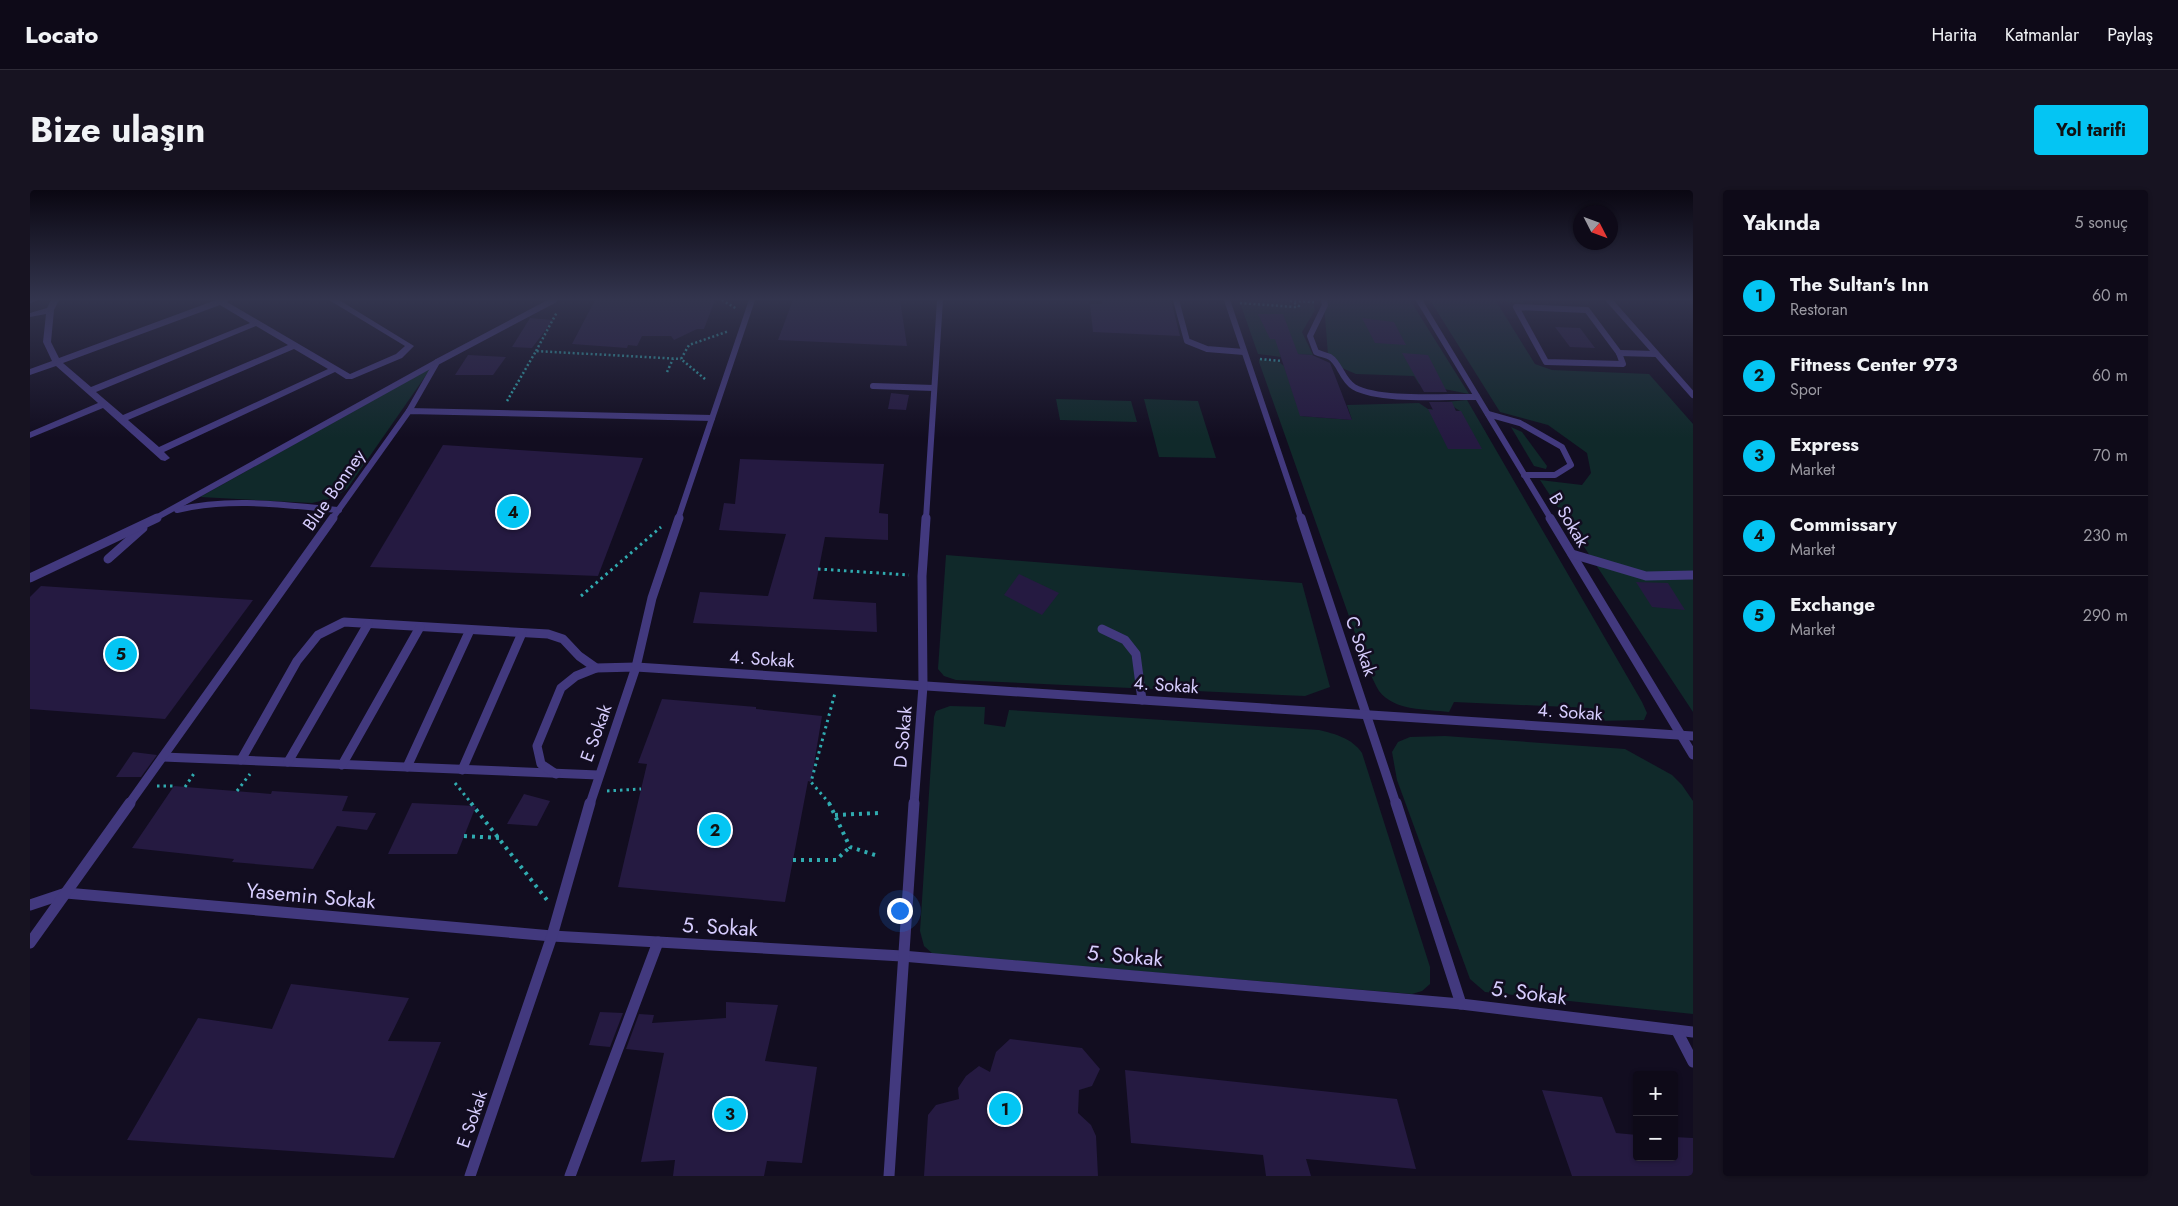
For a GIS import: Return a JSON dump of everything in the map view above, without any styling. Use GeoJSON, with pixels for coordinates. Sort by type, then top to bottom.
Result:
{"type":"FeatureCollection","features":[{"type":"Feature","properties":{"kind":"street"},"geometry":{"type":"LineString","coordinates":[[49,346],[57,362],[161,454],[335,369]]}},
{"type":"Feature","properties":{"kind":"street"},"geometry":{"type":"LineString","coordinates":[[30,372],[101,346]]}},
{"type":"Feature","properties":{"kind":"street"},"geometry":{"type":"LineString","coordinates":[[90,391],[200,346]]}},
{"type":"Feature","properties":{"kind":"street"},"geometry":{"type":"LineString","coordinates":[[122,420],[295,346],[349,377],[399,356],[410,346]]}},
{"type":"Feature","properties":{"kind":"street"},"geometry":{"type":"LineString","coordinates":[[30,435],[104,404]]}},
{"type":"Feature","properties":{"kind":"lane"},"geometry":{"type":"LineString","coordinates":[[30,578],[151,521],[468,346]]}},
{"type":"Feature","properties":{"kind":"lane","name":"E Sokak"},"geometry":{"type":"LineString","coordinates":[[470,1176],[552,936],[593,791],[636,667],[652,598],[736,346]]}},
{"type":"Feature","properties":{"kind":"lane","name":"D Sokak"},"geometry":{"type":"LineString","coordinates":[[888,1176],[902,956],[923,686],[922,576],[937,346]]}},
{"type":"Feature","properties":{"kind":"lane"},"geometry":{"type":"LineString","coordinates":[[1195,346],[1245,355]]}},
{"type":"Feature","properties":{"kind":"lane","name":"C Sokak"},"geometry":{"type":"LineString","coordinates":[[1242,346],[1367,715],[1461,1004]]}},
{"type":"Feature","properties":{"kind":"lane"},"geometry":{"type":"LineString","coordinates":[[1314,346],[1316,352],[1332,358],[1342,376],[1355,388],[1376,393],[1477,397]]}},
{"type":"Feature","properties":{"kind":"lane","name":"B Sokak"},"geometry":{"type":"LineString","coordinates":[[1447,346],[1693,755]]}},
{"type":"Feature","properties":{"kind":"lane"},"geometry":{"type":"LineString","coordinates":[[1537,346],[1546,362],[1623,364],[1614,346]]}},
{"type":"Feature","properties":{"kind":"lane"},"geometry":{"type":"LineString","coordinates":[[1649,346],[1693,395]]}},
{"type":"Feature","properties":{"kind":"lane"},"geometry":{"type":"LineString","coordinates":[[1619,353],[1656,354]]}},
{"type":"Feature","properties":{"kind":"lane"},"geometry":{"type":"LineString","coordinates":[[408,411],[438,362]]}},
{"type":"Feature","properties":{"kind":"lane"},"geometry":{"type":"LineString","coordinates":[[873,386],[934,388]]}},
{"type":"Feature","properties":{"kind":"lane"},"geometry":{"type":"LineString","coordinates":[[408,411],[712,418]]}},
{"type":"Feature","properties":{"kind":"lane","name":"Blue Bonney"},"geometry":{"type":"LineString","coordinates":[[109,834],[408,411]]}},
{"type":"Feature","properties":{"kind":"lane"},"geometry":{"type":"LineString","coordinates":[[1488,414],[1520,423],[1562,447],[1571,465],[1555,475],[1524,475]]}},
{"type":"Feature","properties":{"kind":"lane"},"geometry":{"type":"LineString","coordinates":[[108,559],[151,521],[194,505],[225,501],[339,510]]}},
{"type":"Feature","properties":{"kind":"lane"},"geometry":{"type":"LineString","coordinates":[[1572,554],[1646,576],[1693,575]]}},
{"type":"Feature","properties":{"kind":"lane"},"geometry":{"type":"LineString","coordinates":[[241,760],[296,661],[318,635],[344,622],[548,634],[562,639],[579,656],[596,668]]}},
{"type":"Feature","properties":{"kind":"lane"},"geometry":{"type":"LineString","coordinates":[[288,762],[368,624]]}},
{"type":"Feature","properties":{"kind":"lane"},"geometry":{"type":"LineString","coordinates":[[342,765],[420,627]]}},
{"type":"Feature","properties":{"kind":"lane"},"geometry":{"type":"LineString","coordinates":[[1102,629],[1125,640],[1136,654],[1142,700]]}},
{"type":"Feature","properties":{"kind":"lane"},"geometry":{"type":"LineString","coordinates":[[406,767],[470,630]]}},
{"type":"Feature","properties":{"kind":"lane"},"geometry":{"type":"LineString","coordinates":[[462,770],[522,633]]}},
{"type":"Feature","properties":{"kind":"lane","name":"4. Sokak"},"geometry":{"type":"LineString","coordinates":[[596,668],[636,667],[1693,736]]}},
{"type":"Feature","properties":{"kind":"lane"},"geometry":{"type":"LineString","coordinates":[[556,774],[541,764],[537,746],[561,688],[576,676],[596,668]]}},
{"type":"Feature","properties":{"kind":"lane"},"geometry":{"type":"LineString","coordinates":[[163,757],[598,775]]}},
{"type":"Feature","properties":{"kind":"lane"},"geometry":{"type":"LineString","coordinates":[[30,943],[109,834]]}},
{"type":"Feature","properties":{"kind":"lane"},"geometry":{"type":"LineString","coordinates":[[30,905],[66,893]]}},
{"type":"Feature","properties":{"kind":"lane","name":"Yasemin Sokak"},"geometry":{"type":"LineString","coordinates":[[66,893],[552,936]]}},
{"type":"Feature","properties":{"kind":"lane","name":"5. Sokak"},"geometry":{"type":"LineString","coordinates":[[552,936],[902,956],[1461,1004],[1693,1032]]}},
{"type":"Feature","properties":{"kind":"lane"},"geometry":{"type":"LineString","coordinates":[[570,1176],[658,942]]}},
{"type":"Feature","properties":{"kind":"lane"},"geometry":{"type":"LineString","coordinates":[[1677,1031],[1693,1062]]}},
{"type":"Feature","properties":{"kind":"path"},"geometry":{"type":"LineString","coordinates":[[499,413],[539,346]]}},
{"type":"Feature","properties":{"kind":"path"},"geometry":{"type":"LineString","coordinates":[[680,359],[688,346]]}},
{"type":"Feature","properties":{"kind":"path"},"geometry":{"type":"LineString","coordinates":[[536,352],[680,359],[705,380]]}},
{"type":"Feature","properties":{"kind":"path"},"geometry":{"type":"LineString","coordinates":[[1245,355],[1282,361]]}},
{"type":"Feature","properties":{"kind":"path"},"geometry":{"type":"LineString","coordinates":[[667,372],[673,359]]}},
{"type":"Feature","properties":{"kind":"path"},"geometry":{"type":"LineString","coordinates":[[581,596],[662,526],[679,516]]}},
{"type":"Feature","properties":{"kind":"path"},"geometry":{"type":"LineString","coordinates":[[818,569],[922,576]]}},
{"type":"Feature","properties":{"kind":"path"},"geometry":{"type":"LineString","coordinates":[[839,680],[811,782],[829,803],[850,847],[875,855]]}},
{"type":"Feature","properties":{"kind":"path"},"geometry":{"type":"LineString","coordinates":[[443,769],[558,914]]}},
{"type":"Feature","properties":{"kind":"path"},"geometry":{"type":"LineString","coordinates":[[593,791],[642,789]]}},
{"type":"Feature","properties":{"kind":"path"},"geometry":{"type":"LineString","coordinates":[[835,815],[878,813]]}},
{"type":"Feature","properties":{"kind":"path"},"geometry":{"type":"LineString","coordinates":[[464,836],[499,838]]}},
{"type":"Feature","properties":{"kind":"path"},"geometry":{"type":"LineString","coordinates":[[793,860],[836,860],[850,847]]}},
{"type":"Feature","properties":{"kind":"green space"},"geometry":{"type":"Polygon","coordinates":[[[1255,346],[1309,346],[1313,355],[1280,353],[1281,357],[1258,354],[1255,346]]]}},
{"type":"Feature","properties":{"kind":"green space"},"geometry":{"type":"Polygon","coordinates":[[[1327,346],[1439,346],[1469,394],[1419,384],[1414,376],[1356,374],[1342,368],[1328,355],[1327,346]]]}},
{"type":"Feature","properties":{"kind":"green space"},"geometry":{"type":"Polygon","coordinates":[[[1459,346],[1524,346],[1535,364],[1552,370],[1649,374],[1693,424],[1693,712],[1540,480],[1582,485],[1591,473],[1587,453],[1548,425],[1500,412],[1459,346]]]}},
{"type":"Feature","properties":{"kind":"green space"},"geometry":{"type":"Polygon","coordinates":[[[1259,359],[1279,362],[1284,366],[1301,416],[1352,420],[1347,405],[1419,403],[1428,409],[1460,411],[1446,402],[1467,400],[1642,702],[1647,713],[1644,720],[1595,721],[1589,708],[1454,702],[1449,712],[1411,708],[1385,698],[1368,670],[1259,359]]]}},
{"type":"Feature","properties":{"kind":"green space"},"geometry":{"type":"Polygon","coordinates":[[[431,368],[347,489],[334,498],[312,503],[200,497],[431,368]]]}},
{"type":"Feature","properties":{"kind":"green space"},"geometry":{"type":"Polygon","coordinates":[[[1056,399],[1131,401],[1137,422],[1060,420],[1056,399]]]}},
{"type":"Feature","properties":{"kind":"green space"},"geometry":{"type":"Polygon","coordinates":[[[1144,399],[1198,401],[1216,458],[1159,457],[1144,399]]]}},
{"type":"Feature","properties":{"kind":"green space"},"geometry":{"type":"Polygon","coordinates":[[[1511,427],[1522,432],[1547,466],[1546,469],[1534,466],[1511,427]]]}},
{"type":"Feature","properties":{"kind":"green space"},"geometry":{"type":"Polygon","coordinates":[[[946,555],[1302,583],[1330,687],[1305,696],[956,680],[944,676],[938,669],[946,555]]]}},
{"type":"Feature","properties":{"kind":"green space"},"geometry":{"type":"Polygon","coordinates":[[[950,706],[985,707],[984,724],[1005,727],[1009,710],[1319,730],[1348,740],[1362,753],[1430,967],[1430,984],[1422,991],[1412,994],[933,954],[924,946],[920,931],[934,717],[936,711],[950,706]]]}},
{"type":"Feature","properties":{"kind":"green space"},"geometry":{"type":"Polygon","coordinates":[[[1445,736],[1625,749],[1672,775],[1682,785],[1693,801],[1693,1014],[1485,992],[1470,979],[1397,780],[1392,752],[1398,742],[1410,737],[1445,736]]]}},
{"type":"Feature","properties":{"kind":"building"},"geometry":{"type":"Polygon","coordinates":[[[513,346],[533,346],[532,348],[513,346]]]}},
{"type":"Feature","properties":{"kind":"building"},"geometry":{"type":"Polygon","coordinates":[[[600,346],[628,346],[627,348],[600,346]]]}},
{"type":"Feature","properties":{"kind":"building"},"geometry":{"type":"Polygon","coordinates":[[[1277,346],[1295,346],[1298,354],[1312,355],[1330,363],[1352,420],[1300,416],[1277,346]]]}},
{"type":"Feature","properties":{"kind":"building"},"geometry":{"type":"Polygon","coordinates":[[[1594,346],[1595,348],[1570,347],[1594,346]]]}},
{"type":"Feature","properties":{"kind":"building"},"geometry":{"type":"Polygon","coordinates":[[[1402,353],[1428,355],[1447,392],[1424,392],[1402,353]]]}},
{"type":"Feature","properties":{"kind":"building"},"geometry":{"type":"Polygon","coordinates":[[[468,355],[506,357],[493,375],[455,375],[468,355]]]}},
{"type":"Feature","properties":{"kind":"building"},"geometry":{"type":"Polygon","coordinates":[[[891,393],[909,395],[906,410],[888,409],[891,393]]]}},
{"type":"Feature","properties":{"kind":"building"},"geometry":{"type":"Polygon","coordinates":[[[1429,402],[1452,402],[1456,411],[1461,411],[1482,449],[1448,449],[1428,409],[1433,410],[1429,402]]]}},
{"type":"Feature","properties":{"kind":"building"},"geometry":{"type":"Polygon","coordinates":[[[443,445],[643,458],[598,576],[370,567],[443,445]]]}},
{"type":"Feature","properties":{"kind":"building"},"geometry":{"type":"Polygon","coordinates":[[[740,459],[884,464],[879,513],[888,514],[888,540],[825,537],[813,599],[876,603],[877,632],[693,623],[700,592],[768,596],[786,534],[719,530],[724,503],[735,504],[740,459]]]}},
{"type":"Feature","properties":{"kind":"building"},"geometry":{"type":"Polygon","coordinates":[[[1019,574],[1059,593],[1042,615],[1004,595],[1019,574]]]}},
{"type":"Feature","properties":{"kind":"building"},"geometry":{"type":"Polygon","coordinates":[[[1636,582],[1668,583],[1685,610],[1652,607],[1636,582]]]}},
{"type":"Feature","properties":{"kind":"building"},"geometry":{"type":"Polygon","coordinates":[[[41,586],[253,600],[165,719],[30,709],[30,597],[41,586]]]}},
{"type":"Feature","properties":{"kind":"building"},"geometry":{"type":"Polygon","coordinates":[[[662,699],[756,707],[756,709],[822,716],[811,782],[808,781],[785,902],[618,887],[647,764],[638,763],[662,699]]]}},
{"type":"Feature","properties":{"kind":"building"},"geometry":{"type":"Polygon","coordinates":[[[133,752],[157,755],[141,777],[116,777],[133,752]]]}},
{"type":"Feature","properties":{"kind":"building"},"geometry":{"type":"Polygon","coordinates":[[[174,786],[271,794],[272,791],[348,796],[342,811],[376,813],[367,830],[337,826],[313,869],[232,862],[234,859],[132,848],[174,786]]]}},
{"type":"Feature","properties":{"kind":"building"},"geometry":{"type":"Polygon","coordinates":[[[524,794],[550,801],[537,826],[507,824],[524,794]]]}},
{"type":"Feature","properties":{"kind":"building"},"geometry":{"type":"Polygon","coordinates":[[[412,803],[476,806],[457,854],[388,854],[412,803]]]}},
{"type":"Feature","properties":{"kind":"building"},"geometry":{"type":"Polygon","coordinates":[[[291,984],[409,998],[388,1041],[441,1042],[394,1158],[127,1140],[198,1018],[272,1029],[291,984]]]}},
{"type":"Feature","properties":{"kind":"building"},"geometry":{"type":"Polygon","coordinates":[[[726,1002],[778,1005],[765,1061],[817,1067],[802,1163],[767,1161],[764,1176],[673,1176],[675,1160],[641,1162],[664,1053],[626,1049],[639,1014],[654,1015],[652,1023],[726,1018],[726,1002]]]}},
{"type":"Feature","properties":{"kind":"building"},"geometry":{"type":"Polygon","coordinates":[[[600,1012],[623,1013],[610,1047],[589,1045],[600,1012]]]}},
{"type":"Feature","properties":{"kind":"building"},"geometry":{"type":"Polygon","coordinates":[[[1010,1039],[1082,1048],[1100,1069],[1092,1086],[1079,1090],[1078,1113],[1091,1125],[1096,1136],[1098,1176],[924,1176],[928,1115],[936,1105],[959,1099],[958,1088],[966,1076],[979,1066],[990,1072],[996,1052],[1010,1039]]]}},
{"type":"Feature","properties":{"kind":"building"},"geometry":{"type":"Polygon","coordinates":[[[1125,1070],[1397,1099],[1416,1169],[1306,1159],[1311,1176],[1266,1176],[1263,1155],[1131,1143],[1125,1070]]]}},
{"type":"Feature","properties":{"kind":"building"},"geometry":{"type":"Polygon","coordinates":[[[1542,1090],[1602,1097],[1616,1133],[1633,1135],[1633,1161],[1678,1161],[1678,1137],[1693,1138],[1693,1176],[1572,1176],[1542,1090]]]}},
{"type":"Feature","properties":{"kind":"place","name":"Commissary"},"geometry":{"type":"Point","coordinates":[513,512]}},
{"type":"Feature","properties":{"kind":"place","name":"Exchange"},"geometry":{"type":"Point","coordinates":[121,654]}},
{"type":"Feature","properties":{"kind":"place","name":"Fitness Center 973"},"geometry":{"type":"Point","coordinates":[715,830]}},
{"type":"Feature","properties":{"kind":"place","name":"The Sultan's Inn"},"geometry":{"type":"Point","coordinates":[1005,1109]}},
{"type":"Feature","properties":{"kind":"place","name":"Express"},"geometry":{"type":"Point","coordinates":[730,1114]}}]}
